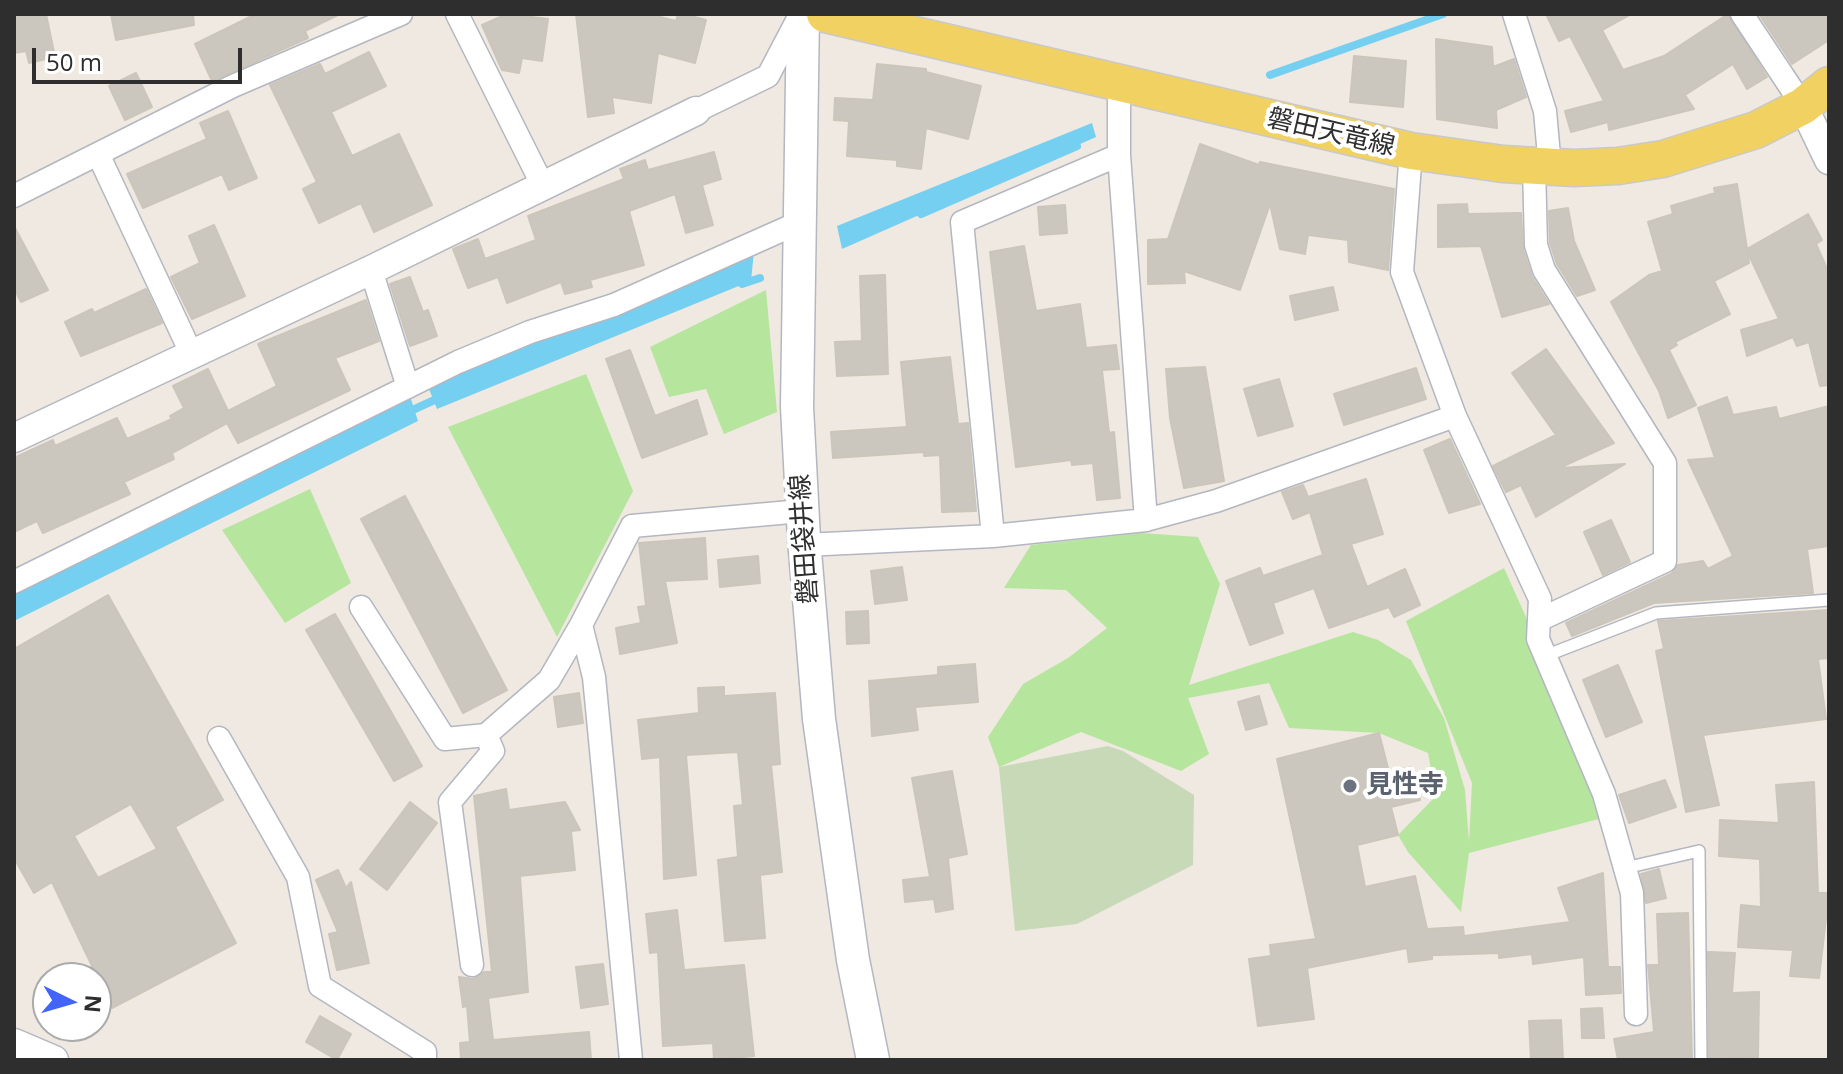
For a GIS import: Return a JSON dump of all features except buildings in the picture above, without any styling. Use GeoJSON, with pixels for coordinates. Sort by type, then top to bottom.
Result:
{"type":"FeatureCollection","features":[{"type":"Feature","properties":{"kind":"main road","name":"磐田袋井線"},"geometry":{"type":"LineString","coordinates":[[802,14],[797,407],[804,545],[819,719],[853,960],[873,1060]]}},
{"type":"Feature","properties":{"kind":"main road","name":"磐田天竜線"},"geometry":{"type":"LineString","coordinates":[[825,14],[1411,151],[1542,166],[1618,166],[1663,159],[1756,130],[1816,96]]}},
{"type":"Feature","properties":{"kind":"street"},"geometry":{"type":"LineString","coordinates":[[14,196],[233,86],[401,14]]}},
{"type":"Feature","properties":{"kind":"street"},"geometry":{"type":"LineString","coordinates":[[457,14],[543,186]]}},
{"type":"Feature","properties":{"kind":"street"},"geometry":{"type":"LineString","coordinates":[[14,438],[371,270],[768,76],[802,14]]}},
{"type":"Feature","properties":{"kind":"street"},"geometry":{"type":"LineString","coordinates":[[1514,14],[1545,111],[1536,245],[1544,270],[1665,463],[1665,561],[1539,620]]}},
{"type":"Feature","properties":{"kind":"street"},"geometry":{"type":"LineString","coordinates":[[1742,14],[1816,96],[1829,160]]}},
{"type":"Feature","properties":{"kind":"street"},"geometry":{"type":"LineString","coordinates":[[1119,83],[1119,155],[1146,520]]}},
{"type":"Feature","properties":{"kind":"street"},"geometry":{"type":"LineString","coordinates":[[1411,151],[1402,272],[1455,416],[1540,599],[1538,639],[1604,794],[1632,893],[1636,1014]]}},
{"type":"Feature","properties":{"kind":"street"},"geometry":{"type":"LineString","coordinates":[[98,154],[192,355]]}},
{"type":"Feature","properties":{"kind":"street"},"geometry":{"type":"LineString","coordinates":[[993,536],[962,222],[1119,155]]}},
{"type":"Feature","properties":{"kind":"street"},"geometry":{"type":"LineString","coordinates":[[14,582],[408,387],[530,332],[614,305],[798,223]]}},
{"type":"Feature","properties":{"kind":"street"},"geometry":{"type":"LineString","coordinates":[[371,270],[408,387]]}},
{"type":"Feature","properties":{"kind":"street"},"geometry":{"type":"LineString","coordinates":[[804,545],[993,536],[1146,520],[1216,501],[1455,416]]}},
{"type":"Feature","properties":{"kind":"street"},"geometry":{"type":"LineString","coordinates":[[361,607],[445,739],[486,735],[549,680],[632,526],[802,511]]}},
{"type":"Feature","properties":{"kind":"street"},"geometry":{"type":"LineString","coordinates":[[581,625],[594,677],[631,1060]]}},
{"type":"Feature","properties":{"kind":"street"},"geometry":{"type":"LineString","coordinates":[[472,965],[450,802],[493,751],[486,735]]}},
{"type":"Feature","properties":{"kind":"street"},"geometry":{"type":"LineString","coordinates":[[219,738],[298,877],[320,986],[425,1052],[425,1060]]}},
{"type":"Feature","properties":{"kind":"street"},"geometry":{"type":"LineString","coordinates":[[14,1043],[54,1060]]}},
{"type":"Feature","properties":{"kind":"lane"},"geometry":{"type":"LineString","coordinates":[[1545,656],[1656,613],[1829,600]]}},
{"type":"Feature","properties":{"kind":"lane"},"geometry":{"type":"LineString","coordinates":[[1625,868],[1699,851],[1701,1060]]}},
{"type":"Feature","properties":{"kind":"green space"},"geometry":{"type":"Polygon","coordinates":[[[766,290],[777,412],[724,434],[706,389],[669,397],[650,347],[766,290]]]}},
{"type":"Feature","properties":{"kind":"green space"},"geometry":{"type":"Polygon","coordinates":[[[586,374],[633,491],[557,637],[448,427],[586,374]]]}},
{"type":"Feature","properties":{"kind":"green space"},"geometry":{"type":"Polygon","coordinates":[[[310,489],[351,583],[285,623],[222,530],[310,489]]]}},
{"type":"Feature","properties":{"kind":"green space"},"geometry":{"type":"Polygon","coordinates":[[[1141,533],[1198,537],[1220,584],[1189,685],[1353,632],[1378,640],[1411,660],[1444,718],[1465,790],[1469,842],[1472,783],[1406,621],[1504,568],[1572,720],[1610,816],[1469,853],[1461,912],[1408,852],[1398,835],[1436,796],[1428,753],[1379,733],[1289,728],[1269,683],[1188,698],[1209,754],[1181,771],[1081,732],[999,767],[988,737],[1023,684],[1068,658],[1107,628],[1066,590],[1004,588],[1031,545],[1141,533]]]}},
{"type":"Feature","properties":{"kind":"green space"},"geometry":{"type":"Polygon","coordinates":[[[1108,746],[1123,751],[1194,795],[1193,865],[1077,924],[1015,931],[999,767],[1108,746]]]}},
{"type":"Feature","properties":{"kind":"water"},"geometry":{"type":"Polygon","coordinates":[[[1092,123],[1096,137],[842,249],[837,226],[1092,123]]]}},
{"type":"Feature","properties":{"kind":"water"},"geometry":{"type":"Polygon","coordinates":[[[754,251],[751,281],[437,409],[425,379],[754,251]]]}},
{"type":"Feature","properties":{"kind":"water"},"geometry":{"type":"Polygon","coordinates":[[[410,396],[418,421],[14,621],[14,588],[410,396]]]}},
{"type":"Feature","properties":{"kind":"waterway"},"geometry":{"type":"LineString","coordinates":[[1270,75],[1443,14]]}},
{"type":"Feature","properties":{"kind":"waterway"},"geometry":{"type":"LineString","coordinates":[[921,214],[1077,146]]}},
{"type":"Feature","properties":{"kind":"waterway"},"geometry":{"type":"LineString","coordinates":[[742,284],[760,278]]}},
{"type":"Feature","properties":{"kind":"waterway"},"geometry":{"type":"LineString","coordinates":[[406,413],[441,397]]}},
{"type":"Feature","properties":{"kind":"place","name":"見性寺"},"geometry":{"type":"Point","coordinates":[1350,786]}}]}
